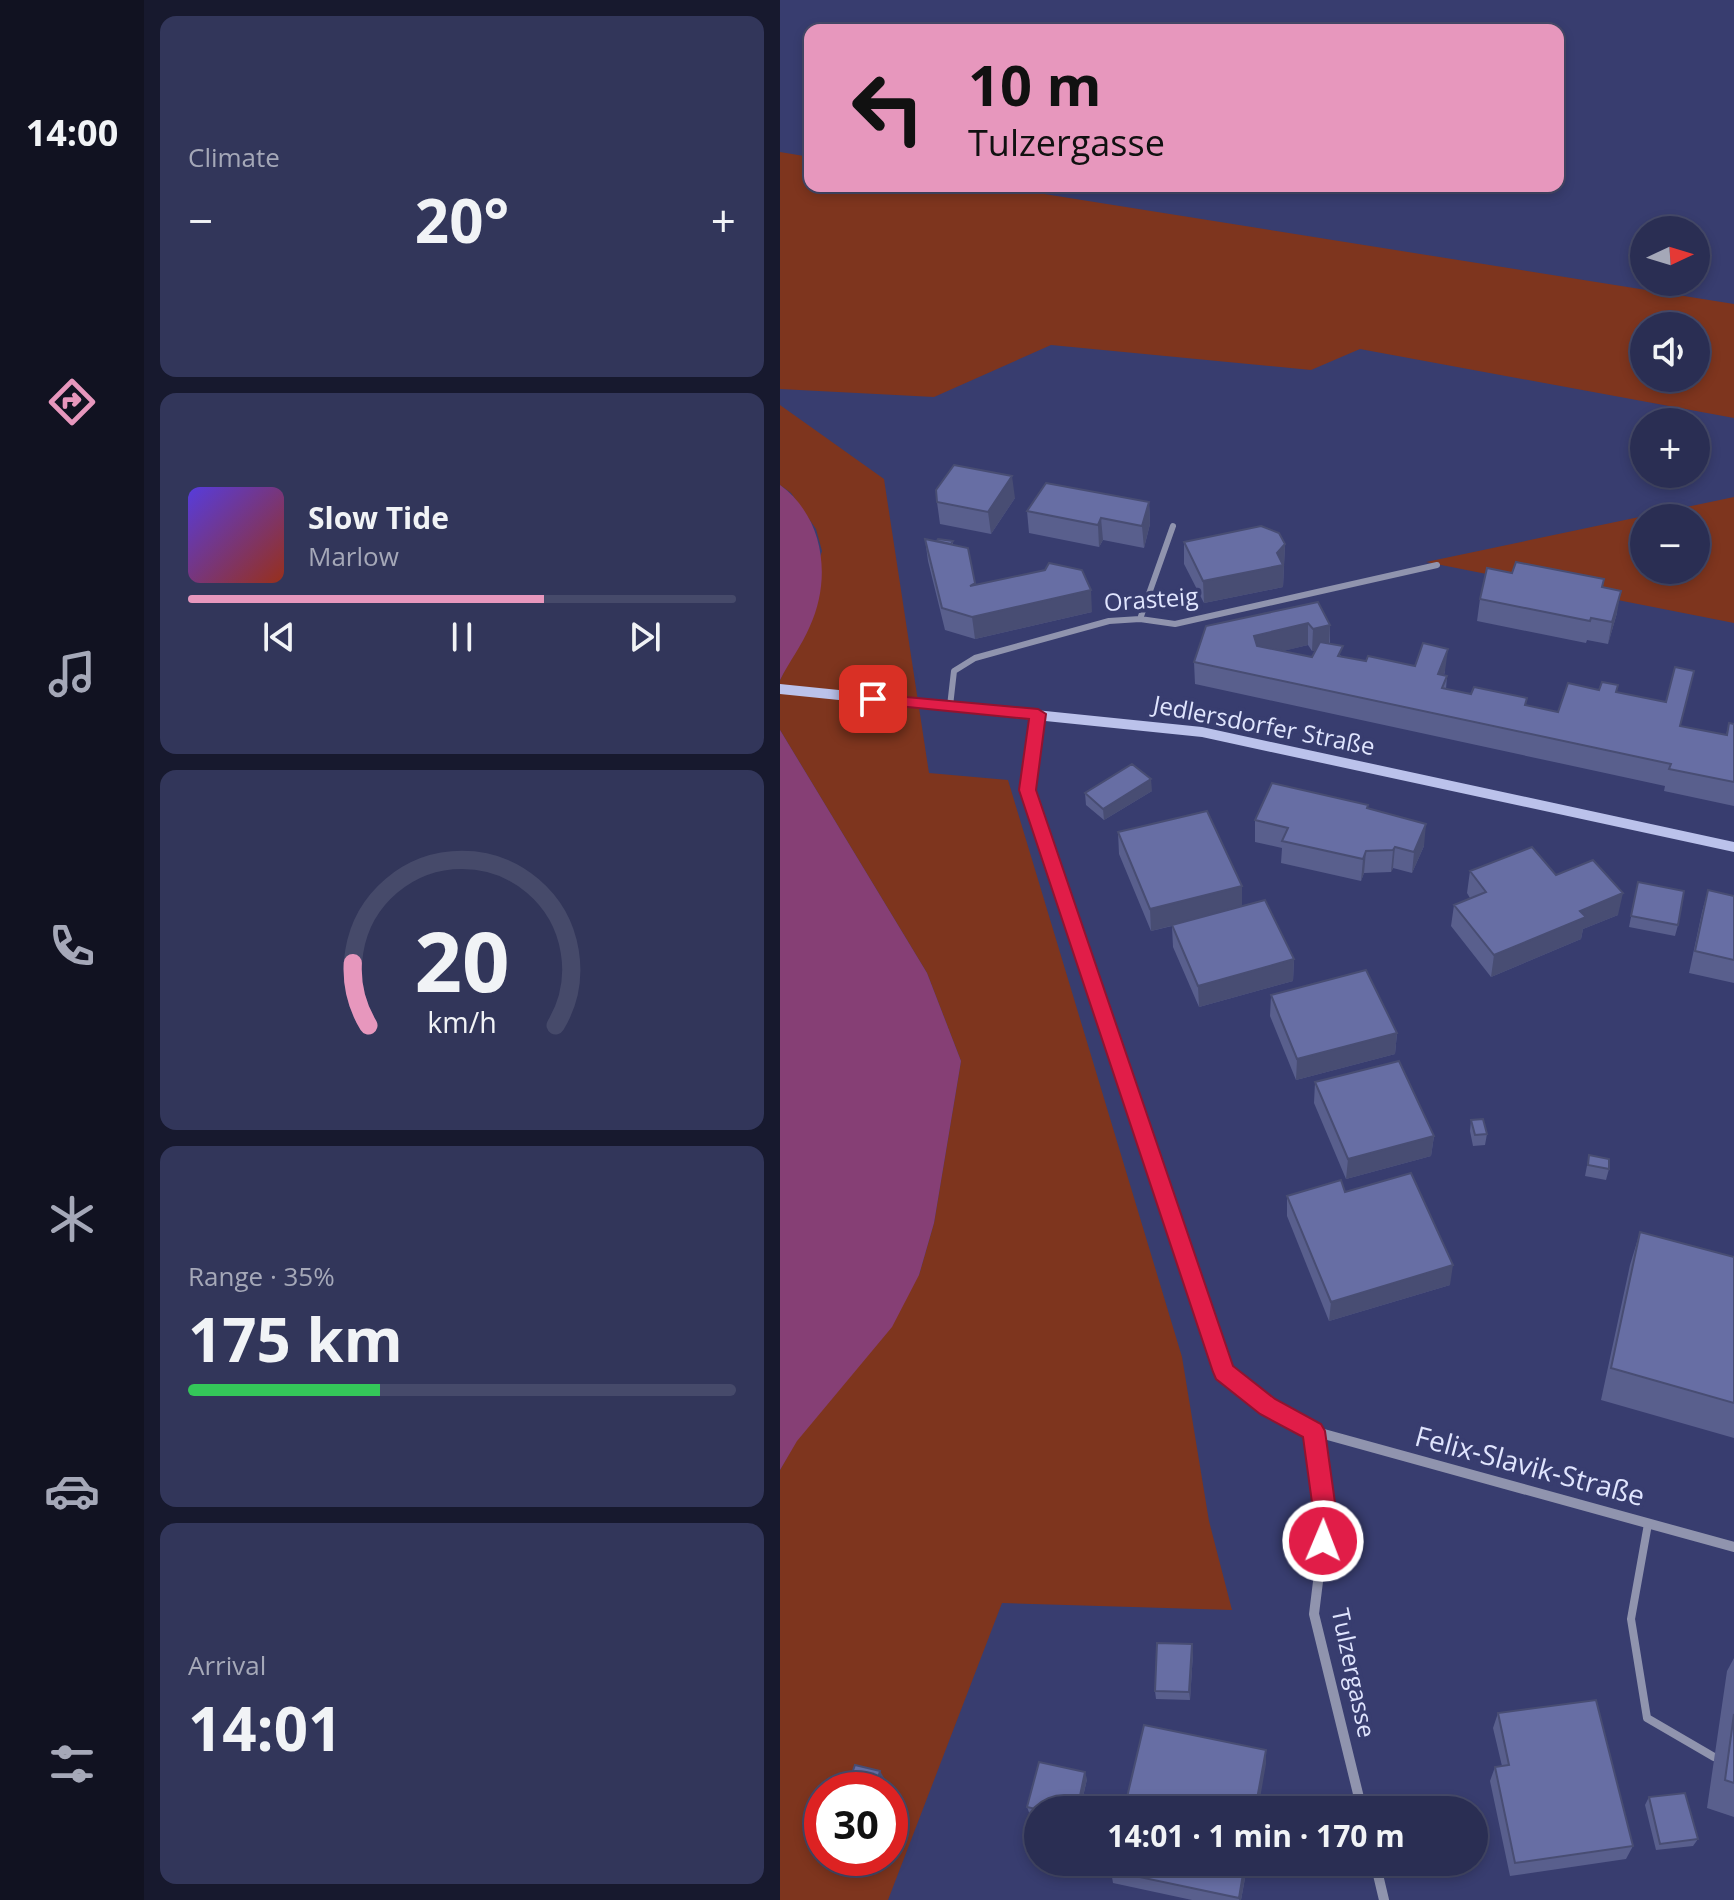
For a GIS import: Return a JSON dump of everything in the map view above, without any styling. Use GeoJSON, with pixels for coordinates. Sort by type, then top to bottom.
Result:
{"type":"FeatureCollection","features":[{"type":"Feature","properties":{"kind":"street"},"geometry":{"type":"LineString","coordinates":[[1140,619],[1173,526]]}},
{"type":"Feature","properties":{"kind":"street","name":"Orasteig"},"geometry":{"type":"LineString","coordinates":[[950,706],[954,671],[975,658],[1109,621],[1140,619],[1175,624],[1437,565]]}},
{"type":"Feature","properties":{"kind":"street","name":"Jedlersdorfer Straße"},"geometry":{"type":"LineString","coordinates":[[780,689],[1202,732],[1734,847]]}},
{"type":"Feature","properties":{"kind":"street"},"geometry":{"type":"LineString","coordinates":[[1038,714],[1027,790],[1224,1372],[1268,1407],[1313,1431]]}},
{"type":"Feature","properties":{"kind":"street","name":"Felix-Slavik-Straße"},"geometry":{"type":"LineString","coordinates":[[1313,1431],[1734,1547]]}},
{"type":"Feature","properties":{"kind":"street","name":"Tulzergasse"},"geometry":{"type":"LineString","coordinates":[[1313,1431],[1326,1517],[1314,1614],[1359,1796]]}},
{"type":"Feature","properties":{"kind":"street"},"geometry":{"type":"LineString","coordinates":[[1378,1876],[1384,1900]]}},
{"type":"Feature","properties":{"kind":"lane"},"geometry":{"type":"LineString","coordinates":[[1648,1524],[1631,1619],[1647,1718],[1714,1757]]}},
{"type":"Feature","properties":{"kind":"shaded area"},"geometry":{"type":"Polygon","coordinates":[[[780,152],[804,156],[804,192],[1032,192],[1630,287],[1630,296],[1684,296],[1734,304],[1734,418],[1710,414],[1710,408],[1680,408],[1360,349],[1311,370],[1051,345],[934,397],[780,389],[780,152]]]}},
{"type":"Feature","properties":{"kind":"shaded area"},"geometry":{"type":"Polygon","coordinates":[[[780,405],[884,479],[929,773],[1008,780],[1182,1357],[1209,1521],[1232,1610],[1002,1603],[908,1848],[908,1772],[804,1772],[804,1876],[897,1876],[888,1900],[780,1900],[780,1470],[796,1441],[919,1275],[934,1223],[961,1061],[927,973],[780,730],[780,680],[790,660],[822,551],[816,529],[791,493],[780,485],[780,405]]]}},
{"type":"Feature","properties":{"kind":"shaded area"},"geometry":{"type":"Polygon","coordinates":[[[780,485],[795,498],[815,531],[822,569],[817,607],[810,626],[780,680],[780,485]]]}},
{"type":"Feature","properties":{"kind":"shaded area"},"geometry":{"type":"Polygon","coordinates":[[[1734,497],[1734,623],[1426,562],[1630,519],[1630,584],[1710,584],[1710,504],[1701,504],[1734,497]]]}},
{"type":"Feature","properties":{"kind":"shaded area"},"geometry":{"type":"Polygon","coordinates":[[[780,730],[927,973],[961,1061],[934,1223],[919,1275],[892,1327],[797,1441],[780,1470],[780,730]]]}},
{"type":"Feature","properties":{"kind":"building"},"geometry":{"type":"Polygon","coordinates":[[[954,465],[1012,476],[988,512],[937,502],[936,490],[954,465]]]}},
{"type":"Feature","properties":{"kind":"building"},"geometry":{"type":"Polygon","coordinates":[[[1046,483],[1149,502],[1142,526],[1101,518],[1098,525],[1027,511],[1046,483]]]}},
{"type":"Feature","properties":{"kind":"building"},"geometry":{"type":"Polygon","coordinates":[[[1261,526],[1279,533],[1285,544],[1277,553],[1283,565],[1203,581],[1184,542],[1261,526]]]}},
{"type":"Feature","properties":{"kind":"building"},"geometry":{"type":"Polygon","coordinates":[[[925,539],[968,548],[975,583],[970,586],[1045,570],[1049,563],[1082,570],[1091,590],[972,617],[942,608],[925,539]]]}},
{"type":"Feature","properties":{"kind":"building"},"geometry":{"type":"Polygon","coordinates":[[[1516,562],[1604,579],[1602,587],[1621,591],[1612,622],[1591,618],[1590,621],[1480,599],[1487,568],[1512,573],[1516,562]]]}},
{"type":"Feature","properties":{"kind":"building"},"geometry":{"type":"Polygon","coordinates":[[[1318,602],[1330,625],[1313,629],[1308,623],[1254,636],[1257,646],[1312,657],[1320,642],[1343,646],[1338,656],[1366,661],[1368,656],[1415,666],[1423,643],[1448,649],[1438,674],[1447,676],[1442,688],[1471,694],[1474,687],[1527,698],[1525,705],[1558,712],[1568,683],[1599,690],[1602,682],[1618,685],[1616,692],[1666,702],[1675,667],[1694,671],[1680,726],[1727,735],[1729,723],[1734,724],[1734,782],[1669,769],[1671,764],[1194,662],[1206,626],[1318,602]]]}},
{"type":"Feature","properties":{"kind":"building"},"geometry":{"type":"Polygon","coordinates":[[[1132,764],[1151,779],[1103,809],[1085,793],[1132,764]]]}},
{"type":"Feature","properties":{"kind":"building"},"geometry":{"type":"Polygon","coordinates":[[[1272,783],[1368,805],[1367,808],[1426,824],[1414,852],[1395,847],[1393,850],[1366,851],[1363,859],[1282,841],[1288,828],[1255,820],[1272,783]]]}},
{"type":"Feature","properties":{"kind":"building"},"geometry":{"type":"Polygon","coordinates":[[[1207,811],[1242,886],[1150,909],[1118,832],[1207,811]]]}},
{"type":"Feature","properties":{"kind":"building"},"geometry":{"type":"Polygon","coordinates":[[[1532,847],[1556,875],[1593,860],[1623,893],[1580,911],[1586,917],[1494,955],[1454,905],[1486,892],[1470,871],[1532,847]]]}},
{"type":"Feature","properties":{"kind":"building"},"geometry":{"type":"Polygon","coordinates":[[[1638,882],[1684,891],[1678,925],[1631,916],[1638,882]]]}},
{"type":"Feature","properties":{"kind":"building"},"geometry":{"type":"Polygon","coordinates":[[[1708,890],[1734,896],[1734,960],[1695,951],[1708,890]]]}},
{"type":"Feature","properties":{"kind":"building"},"geometry":{"type":"Polygon","coordinates":[[[1265,900],[1294,959],[1198,986],[1172,925],[1265,900]]]}},
{"type":"Feature","properties":{"kind":"building"},"geometry":{"type":"Polygon","coordinates":[[[1366,970],[1397,1033],[1297,1059],[1271,995],[1366,970]]]}},
{"type":"Feature","properties":{"kind":"building"},"geometry":{"type":"Polygon","coordinates":[[[1399,1061],[1434,1136],[1348,1159],[1315,1082],[1399,1061]]]}},
{"type":"Feature","properties":{"kind":"building"},"geometry":{"type":"Polygon","coordinates":[[[1483,1119],[1487,1134],[1475,1135],[1471,1120],[1483,1119]]]}},
{"type":"Feature","properties":{"kind":"building"},"geometry":{"type":"Polygon","coordinates":[[[1589,1155],[1609,1159],[1609,1169],[1588,1165],[1589,1155]]]}},
{"type":"Feature","properties":{"kind":"building"},"geometry":{"type":"Polygon","coordinates":[[[1411,1173],[1453,1265],[1331,1302],[1287,1196],[1341,1180],[1345,1192],[1411,1173]]]}},
{"type":"Feature","properties":{"kind":"building"},"geometry":{"type":"Polygon","coordinates":[[[1640,1232],[1734,1257],[1734,1403],[1611,1368],[1640,1232]]]}},
{"type":"Feature","properties":{"kind":"building"},"geometry":{"type":"Polygon","coordinates":[[[1157,1643],[1192,1644],[1189,1692],[1155,1691],[1157,1643]]]}},
{"type":"Feature","properties":{"kind":"building"},"geometry":{"type":"Polygon","coordinates":[[[1596,1700],[1633,1846],[1515,1863],[1495,1767],[1509,1765],[1498,1713],[1596,1700]]]}},
{"type":"Feature","properties":{"kind":"building"},"geometry":{"type":"Polygon","coordinates":[[[1734,1714],[1734,1783],[1725,1780],[1734,1714]]]}},
{"type":"Feature","properties":{"kind":"building"},"geometry":{"type":"Polygon","coordinates":[[[1144,1725],[1266,1750],[1258,1796],[1127,1796],[1144,1725]]]}},
{"type":"Feature","properties":{"kind":"building"},"geometry":{"type":"Polygon","coordinates":[[[1039,1762],[1085,1772],[1080,1796],[1030,1796],[1039,1762]]]}},
{"type":"Feature","properties":{"kind":"building"},"geometry":{"type":"Polygon","coordinates":[[[855,1765],[880,1771],[880,1772],[852,1772],[855,1765]]]}},
{"type":"Feature","properties":{"kind":"building"},"geometry":{"type":"Polygon","coordinates":[[[1685,1793],[1698,1839],[1660,1844],[1649,1797],[1685,1793]]]}},
{"type":"Feature","properties":{"kind":"building"},"geometry":{"type":"Polygon","coordinates":[[[1135,1876],[1243,1876],[1239,1898],[1135,1876]]]}},
{"type":"Feature","properties":{"kind":"route"},"geometry":{"type":"LineString","coordinates":[[873,699],[1038,714],[1027,790],[1224,1372],[1268,1407],[1313,1431],[1326,1517],[1323,1541]]}}]}
